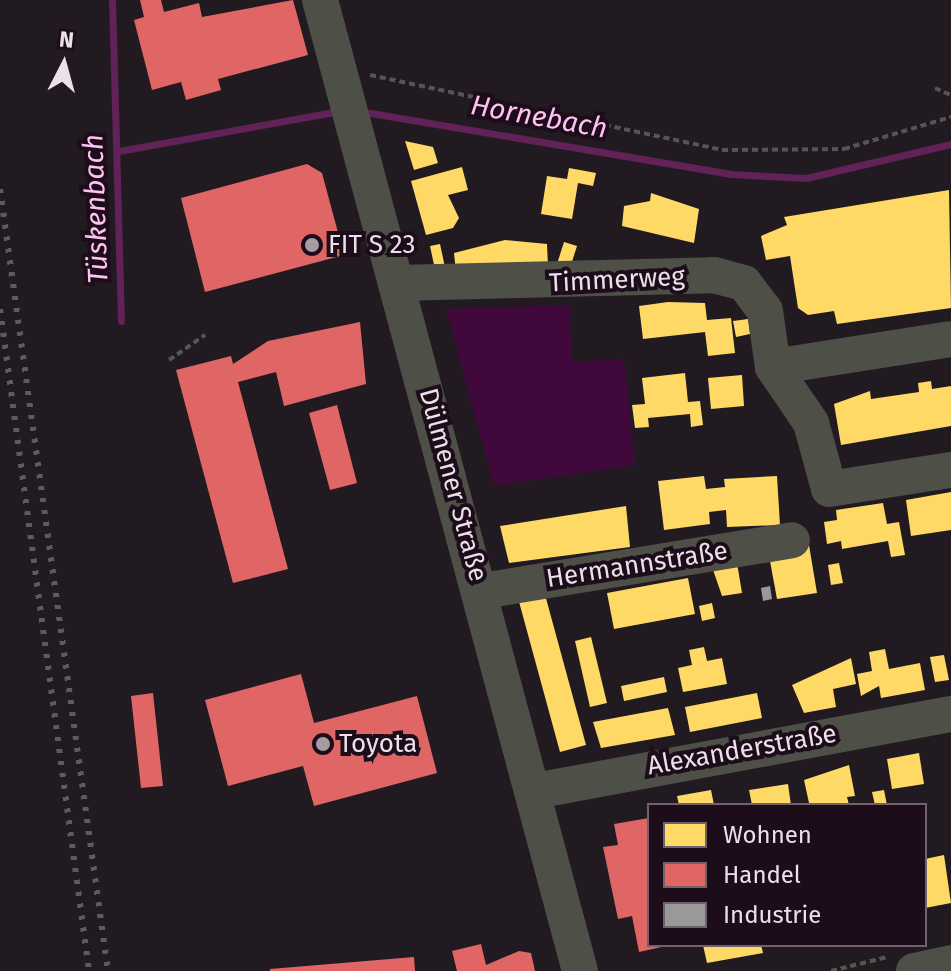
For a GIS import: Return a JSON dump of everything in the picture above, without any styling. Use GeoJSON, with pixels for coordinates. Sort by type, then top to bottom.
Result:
{"type":"FeatureCollection","features":[{"type":"Feature","properties":{"kind":"street","name":"Dülmener Straße"},"geometry":{"type":"LineString","coordinates":[[320,0],[482,591],[580,971]]}},
{"type":"Feature","properties":{"kind":"street","name":"Timmerweg"},"geometry":{"type":"LineString","coordinates":[[397,283],[714,275],[756,294],[773,367],[811,423],[829,489],[951,470]]}},
{"type":"Feature","properties":{"kind":"street"},"geometry":{"type":"LineString","coordinates":[[773,367],[951,339]]}},
{"type":"Feature","properties":{"kind":"street","name":"Hermannstraße"},"geometry":{"type":"LineString","coordinates":[[482,591],[792,540]]}},
{"type":"Feature","properties":{"kind":"street","name":"Alexanderstraße"},"geometry":{"type":"LineString","coordinates":[[535,791],[951,714]]}},
{"type":"Feature","properties":{"kind":"street"},"geometry":{"type":"LineString","coordinates":[[914,971],[951,963]]}},
{"type":"Feature","properties":{"kind":"path"},"geometry":{"type":"LineString","coordinates":[[340,80],[722,150],[844,149],[951,117]]}},
{"type":"Feature","properties":{"kind":"path"},"geometry":{"type":"LineString","coordinates":[[935,88],[951,95]]}},
{"type":"Feature","properties":{"kind":"path"},"geometry":{"type":"LineString","coordinates":[[169,360],[205,335]]}},
{"type":"Feature","properties":{"kind":"shaded area"},"geometry":{"type":"Polygon","coordinates":[[[569,305],[572,362],[624,359],[635,465],[494,486],[446,309],[569,305]]]}},
{"type":"Feature","properties":{"kind":"building: Wohnen"},"geometry":{"type":"Polygon","coordinates":[[[405,141],[433,147],[438,163],[414,170],[405,141]]]}},
{"type":"Feature","properties":{"kind":"building: Wohnen"},"geometry":{"type":"Polygon","coordinates":[[[462,167],[468,190],[448,195],[459,218],[453,228],[426,235],[411,181],[462,167]]]}},
{"type":"Feature","properties":{"kind":"building: Wohnen"},"geometry":{"type":"Polygon","coordinates":[[[569,168],[596,173],[593,186],[578,183],[572,219],[541,214],[547,176],[567,179],[569,168]]]}},
{"type":"Feature","properties":{"kind":"building: Wohnen"},"geometry":{"type":"Polygon","coordinates":[[[949,190],[951,308],[837,324],[834,311],[808,315],[798,308],[790,256],[766,260],[761,236],[787,225],[784,217],[949,190]]]}},
{"type":"Feature","properties":{"kind":"building: Wohnen"},"geometry":{"type":"Polygon","coordinates":[[[651,193],[699,209],[694,243],[622,226],[624,206],[650,201],[651,193]]]}},
{"type":"Feature","properties":{"kind":"building: Wohnen"},"geometry":{"type":"Polygon","coordinates":[[[505,240],[547,244],[548,266],[456,272],[454,253],[505,240]]]}},
{"type":"Feature","properties":{"kind":"building: Wohnen"},"geometry":{"type":"Polygon","coordinates":[[[564,242],[577,246],[570,268],[557,264],[564,242]]]}},
{"type":"Feature","properties":{"kind":"building: Wohnen"},"geometry":{"type":"Polygon","coordinates":[[[440,244],[446,272],[436,274],[430,246],[440,244]]]}},
{"type":"Feature","properties":{"kind":"building: Wohnen"},"geometry":{"type":"Polygon","coordinates":[[[668,302],[705,303],[707,320],[731,318],[735,353],[708,356],[705,332],[643,339],[639,306],[668,302]]]}},
{"type":"Feature","properties":{"kind":"building: Wohnen"},"geometry":{"type":"Polygon","coordinates":[[[748,319],[750,334],[736,337],[733,321],[748,319]]]}},
{"type":"Feature","properties":{"kind":"building: Wohnen"},"geometry":{"type":"Polygon","coordinates":[[[685,373],[688,402],[700,401],[703,425],[691,427],[690,414],[648,418],[649,427],[635,428],[632,405],[645,404],[642,378],[685,373]]]}},
{"type":"Feature","properties":{"kind":"building: Wohnen"},"geometry":{"type":"Polygon","coordinates":[[[742,375],[744,406],[711,409],[708,378],[742,375]]]}},
{"type":"Feature","properties":{"kind":"building: Wohnen"},"geometry":{"type":"Polygon","coordinates":[[[931,381],[932,389],[951,386],[951,426],[841,445],[834,404],[870,391],[871,399],[919,392],[918,383],[931,381]]]}},
{"type":"Feature","properties":{"kind":"building: Wohnen"},"geometry":{"type":"Polygon","coordinates":[[[704,476],[706,489],[725,487],[724,479],[777,476],[780,525],[727,527],[726,510],[709,512],[710,524],[664,530],[658,481],[704,476]]]}},
{"type":"Feature","properties":{"kind":"building: Wohnen"},"geometry":{"type":"Polygon","coordinates":[[[951,492],[951,530],[911,536],[906,500],[951,492]]]}},
{"type":"Feature","properties":{"kind":"building: Wohnen"},"geometry":{"type":"Polygon","coordinates":[[[883,503],[887,524],[899,522],[905,555],[891,557],[888,541],[842,549],[841,541],[827,544],[824,522],[837,520],[836,510],[883,503]]]}},
{"type":"Feature","properties":{"kind":"building: Wohnen"},"geometry":{"type":"Polygon","coordinates":[[[626,506],[630,547],[509,563],[500,526],[626,506]]]}},
{"type":"Feature","properties":{"kind":"building: Wohnen"},"geometry":{"type":"Polygon","coordinates":[[[809,545],[817,593],[777,599],[770,561],[809,545]]]}},
{"type":"Feature","properties":{"kind":"building: Wohnen"},"geometry":{"type":"Polygon","coordinates":[[[736,557],[742,593],[722,596],[710,561],[736,557]]]}},
{"type":"Feature","properties":{"kind":"building: Wohnen"},"geometry":{"type":"Polygon","coordinates":[[[839,563],[843,583],[831,585],[828,565],[839,563]]]}},
{"type":"Feature","properties":{"kind":"building: Wohnen"},"geometry":{"type":"Polygon","coordinates":[[[688,578],[695,614],[614,629],[607,593],[688,578]]]}},
{"type":"Feature","properties":{"kind":"building: Wohnen"},"geometry":{"type":"Polygon","coordinates":[[[544,591],[586,745],[560,752],[518,598],[544,591]]]}},
{"type":"Feature","properties":{"kind":"building: Wohnen"},"geometry":{"type":"Polygon","coordinates":[[[712,603],[715,618],[702,621],[699,606],[712,603]]]}},
{"type":"Feature","properties":{"kind":"building: Wohnen"},"geometry":{"type":"Polygon","coordinates":[[[591,637],[607,703],[590,707],[575,641],[591,637]]]}},
{"type":"Feature","properties":{"kind":"building: Wohnen"},"geometry":{"type":"Polygon","coordinates":[[[704,647],[707,661],[722,658],[727,684],[683,692],[678,668],[692,665],[689,650],[704,647]]]}},
{"type":"Feature","properties":{"kind":"building: Wohnen"},"geometry":{"type":"Polygon","coordinates":[[[885,649],[889,669],[920,663],[925,690],[881,698],[879,686],[861,696],[857,674],[872,671],[869,652],[885,649]]]}},
{"type":"Feature","properties":{"kind":"building: Wohnen"},"geometry":{"type":"Polygon","coordinates":[[[944,655],[949,680],[935,682],[930,657],[944,655]]]}},
{"type":"Feature","properties":{"kind":"building: Wohnen"},"geometry":{"type":"Polygon","coordinates":[[[851,658],[856,684],[833,689],[836,707],[804,713],[792,685],[851,658]]]}},
{"type":"Feature","properties":{"kind":"building: Wohnen"},"geometry":{"type":"Polygon","coordinates":[[[664,677],[667,692],[624,701],[621,686],[664,677]]]}},
{"type":"Feature","properties":{"kind":"building: Wohnen"},"geometry":{"type":"Polygon","coordinates":[[[757,693],[762,718],[690,732],[685,707],[757,693]]]}},
{"type":"Feature","properties":{"kind":"building: Wohnen"},"geometry":{"type":"Polygon","coordinates":[[[668,708],[675,735],[601,748],[593,722],[668,708]]]}},
{"type":"Feature","properties":{"kind":"building: Wohnen"},"geometry":{"type":"Polygon","coordinates":[[[919,753],[924,784],[892,789],[887,759],[919,753]]]}},
{"type":"Feature","properties":{"kind":"building: Wohnen"},"geometry":{"type":"Polygon","coordinates":[[[849,765],[855,796],[847,797],[848,803],[809,803],[804,780],[849,765]]]}},
{"type":"Feature","properties":{"kind":"building: Wohnen"},"geometry":{"type":"Polygon","coordinates":[[[788,784],[791,803],[752,803],[749,790],[788,784]]]}},
{"type":"Feature","properties":{"kind":"building: Wohnen"},"geometry":{"type":"Polygon","coordinates":[[[711,790],[714,803],[679,803],[677,796],[711,790]]]}},
{"type":"Feature","properties":{"kind":"building: Wohnen"},"geometry":{"type":"Polygon","coordinates":[[[884,790],[887,803],[875,803],[872,792],[884,790]]]}},
{"type":"Feature","properties":{"kind":"building: Wohnen"},"geometry":{"type":"Polygon","coordinates":[[[944,855],[951,903],[927,908],[927,859],[944,855]]]}},
{"type":"Feature","properties":{"kind":"building: Wohnen"},"geometry":{"type":"Polygon","coordinates":[[[703,947],[762,947],[763,953],[707,963],[703,947]]]}},
{"type":"Feature","properties":{"kind":"building: Handel"},"geometry":{"type":"Polygon","coordinates":[[[140,0],[161,0],[164,12],[199,3],[202,17],[293,0],[308,55],[218,79],[221,90],[186,100],[181,82],[152,90],[134,20],[144,17],[140,0]]]}},
{"type":"Feature","properties":{"kind":"building: Handel"},"geometry":{"type":"Polygon","coordinates":[[[307,164],[322,173],[344,255],[205,292],[181,198],[307,164]]]}},
{"type":"Feature","properties":{"kind":"building: Handel"},"geometry":{"type":"Polygon","coordinates":[[[360,322],[366,384],[284,406],[276,372],[238,382],[288,569],[233,583],[176,370],[231,356],[233,364],[268,341],[360,322]]]}},
{"type":"Feature","properties":{"kind":"building: Handel"},"geometry":{"type":"Polygon","coordinates":[[[337,405],[357,483],[330,490],[309,413],[337,405]]]}},
{"type":"Feature","properties":{"kind":"building: Handel","name":"Toyota"},"geometry":{"type":"Polygon","coordinates":[[[301,674],[314,723],[417,696],[437,773],[314,806],[303,766],[228,786],[205,700],[301,674]]]}},
{"type":"Feature","properties":{"kind":"building: Handel"},"geometry":{"type":"Polygon","coordinates":[[[153,693],[163,786],[141,788],[131,696],[153,693]]]}},
{"type":"Feature","properties":{"kind":"building: Handel"},"geometry":{"type":"Polygon","coordinates":[[[647,818],[647,947],[662,947],[639,952],[632,916],[618,919],[603,847],[618,845],[614,824],[647,818]]]}},
{"type":"Feature","properties":{"kind":"building: Handel"},"geometry":{"type":"Polygon","coordinates":[[[481,944],[486,965],[519,951],[531,953],[535,971],[457,971],[452,951],[481,944]]]}},
{"type":"Feature","properties":{"kind":"building: Handel"},"geometry":{"type":"Polygon","coordinates":[[[414,957],[415,971],[270,971],[270,969],[414,957]]]}},
{"type":"Feature","properties":{"kind":"building: Industrie"},"geometry":{"type":"Polygon","coordinates":[[[770,586],[772,599],[763,601],[761,588],[770,586]]]}},
{"type":"Feature","properties":{"kind":"waterway","name":"Tüskenbach"},"geometry":{"type":"LineString","coordinates":[[112,0],[121,321]]}},
{"type":"Feature","properties":{"kind":"waterway","name":"Hornebach"},"geometry":{"type":"LineString","coordinates":[[119,151],[339,111]]}},
{"type":"Feature","properties":{"kind":"waterway","name":"Hornebach"},"geometry":{"type":"LineString","coordinates":[[359,111],[730,174],[806,178],[951,144]]}},
{"type":"Feature","properties":{"kind":"railway"},"geometry":{"type":"LineString","coordinates":[[0,189],[108,971]]}},
{"type":"Feature","properties":{"kind":"railway"},"geometry":{"type":"LineString","coordinates":[[0,309],[89,971]]}},
{"type":"Feature","properties":{"kind":"place","name":"FIT S 23"},"geometry":{"type":"Point","coordinates":[312,245]}},
{"type":"Feature","properties":{"kind":"place","name":"Toyota"},"geometry":{"type":"Point","coordinates":[323,744]}}]}
